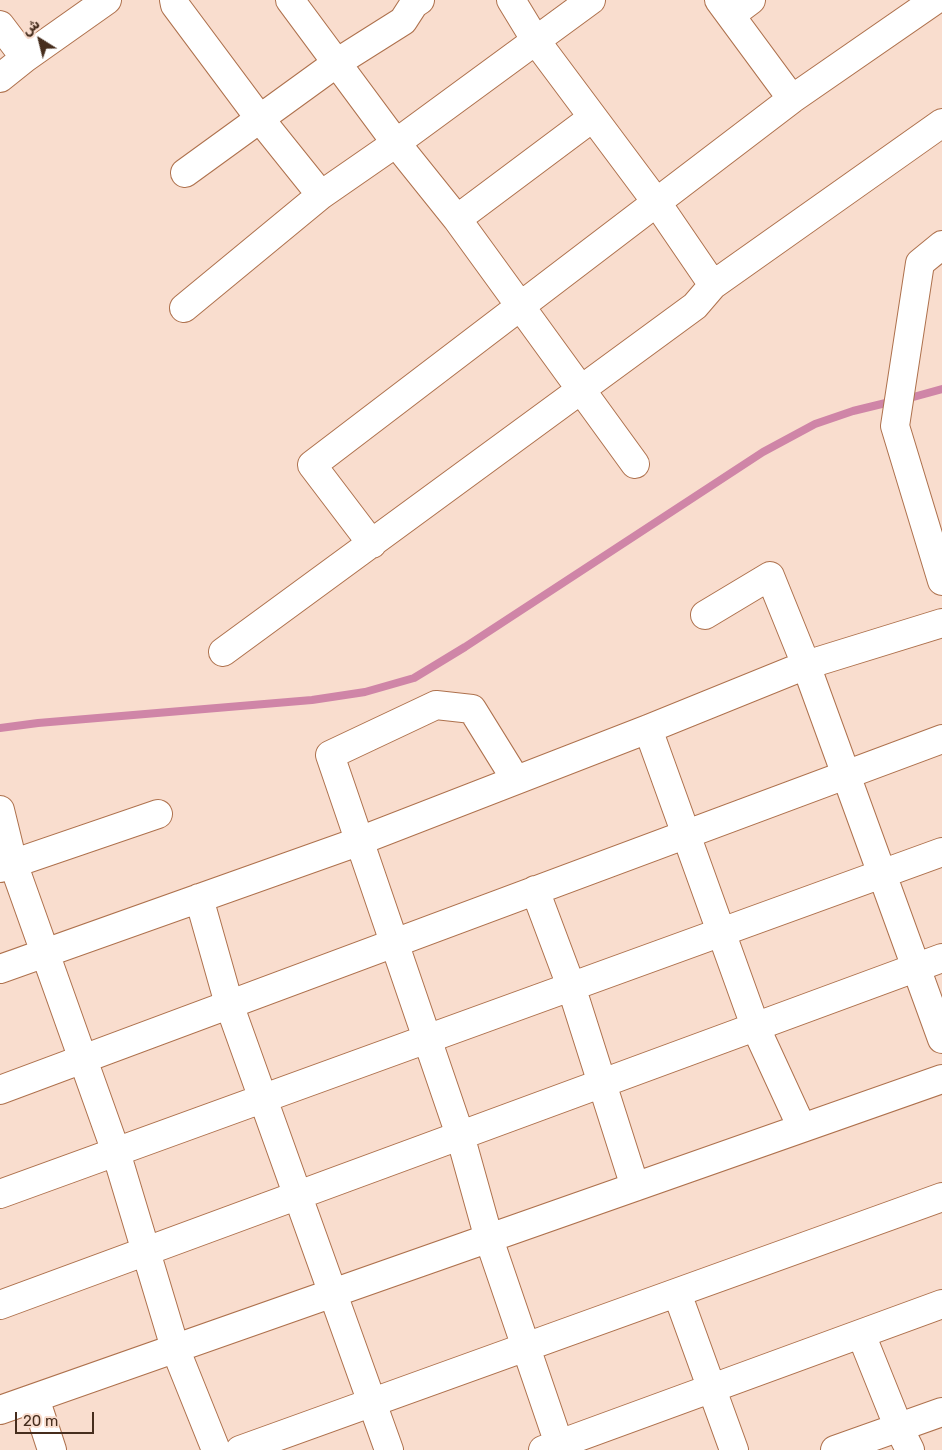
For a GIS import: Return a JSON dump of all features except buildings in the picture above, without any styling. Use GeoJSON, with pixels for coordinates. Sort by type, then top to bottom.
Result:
{"type":"FeatureCollection","features":[{"type":"Feature","properties":{"kind":"street"},"geometry":{"type":"LineString","coordinates":[[0,78],[107,0]]}},
{"type":"Feature","properties":{"kind":"street"},"geometry":{"type":"LineString","coordinates":[[174,0],[175,5],[260,118],[321,195]]}},
{"type":"Feature","properties":{"kind":"street"},"geometry":{"type":"LineString","coordinates":[[290,0],[338,62],[396,143],[457,219],[635,464]]}},
{"type":"Feature","properties":{"kind":"street"},"geometry":{"type":"LineString","coordinates":[[511,0],[536,41],[657,203],[713,285]]}},
{"type":"Feature","properties":{"kind":"street"},"geometry":{"type":"LineString","coordinates":[[184,308],[321,195],[396,143],[591,0]]}},
{"type":"Feature","properties":{"kind":"street"},"geometry":{"type":"LineString","coordinates":[[185,173],[338,62],[403,21],[415,1]]}},
{"type":"Feature","properties":{"kind":"street"},"geometry":{"type":"LineString","coordinates":[[734,5],[792,99]]}},
{"type":"Feature","properties":{"kind":"street"},"geometry":{"type":"LineString","coordinates":[[372,544],[312,465],[792,99],[934,5]]}},
{"type":"Feature","properties":{"kind":"street"},"geometry":{"type":"LineString","coordinates":[[0,25],[25,58]]}},
{"type":"Feature","properties":{"kind":"street"},"geometry":{"type":"LineString","coordinates":[[457,219],[592,118]]}},
{"type":"Feature","properties":{"kind":"street"},"geometry":{"type":"LineString","coordinates":[[223,652],[695,306],[713,285],[942,123]]}},
{"type":"Feature","properties":{"kind":"street"},"geometry":{"type":"LineString","coordinates":[[942,245],[920,263],[895,426],[942,581]]}},
{"type":"Feature","properties":{"kind":"street"},"geometry":{"type":"LineString","coordinates":[[705,615],[770,576],[806,665],[942,1039]]}},
{"type":"Feature","properties":{"kind":"street"},"geometry":{"type":"LineString","coordinates":[[0,969],[360,841],[648,729],[806,665],[942,623]]}},
{"type":"Feature","properties":{"kind":"street"},"geometry":{"type":"LineString","coordinates":[[516,780],[472,709],[436,704],[330,755],[460,1135],[488,1239],[526,1347],[551,1447],[942,1304]]}},
{"type":"Feature","properties":{"kind":"street"},"geometry":{"type":"LineString","coordinates":[[648,729],[755,1026],[802,1128]]}},
{"type":"Feature","properties":{"kind":"street"},"geometry":{"type":"LineString","coordinates":[[0,1090],[942,739]]}},
{"type":"Feature","properties":{"kind":"street"},"geometry":{"type":"LineString","coordinates":[[0,810],[7,866],[44,952],[116,1152],[175,1348],[216,1450]]}},
{"type":"Feature","properties":{"kind":"street"},"geometry":{"type":"LineString","coordinates":[[7,866],[158,814]]}},
{"type":"Feature","properties":{"kind":"street"},"geometry":{"type":"LineString","coordinates":[[0,1194],[942,852]]}},
{"type":"Feature","properties":{"kind":"street"},"geometry":{"type":"LineString","coordinates":[[535,890],[571,986],[634,1187]]}},
{"type":"Feature","properties":{"kind":"street"},"geometry":{"type":"LineString","coordinates":[[199,898],[229,1004],[389,1450]]}},
{"type":"Feature","properties":{"kind":"street"},"geometry":{"type":"LineString","coordinates":[[0,1304],[942,958]]}},
{"type":"Feature","properties":{"kind":"street"},"geometry":{"type":"LineString","coordinates":[[0,1410],[942,1079]]}},
{"type":"Feature","properties":{"kind":"street"},"geometry":{"type":"LineString","coordinates":[[240,1450],[302,1440],[373,1402],[942,1197]]}},
{"type":"Feature","properties":{"kind":"street"},"geometry":{"type":"LineString","coordinates":[[677,1292],[734,1450]]}},
{"type":"Feature","properties":{"kind":"street"},"geometry":{"type":"LineString","coordinates":[[861,1334],[898,1426],[910,1450]]}},
{"type":"Feature","properties":{"kind":"street"},"geometry":{"type":"LineString","coordinates":[[35,1398],[52,1450]]}},
{"type":"Feature","properties":{"kind":"street"},"geometry":{"type":"LineString","coordinates":[[835,1450],[898,1426],[942,1412]]}},
{"type":"Feature","properties":{"kind":"waterway"},"geometry":{"type":"LineString","coordinates":[[906,399],[942,389]]}},
{"type":"Feature","properties":{"kind":"waterway"},"geometry":{"type":"LineString","coordinates":[[0,728],[38,723],[312,700],[365,692],[414,678],[465,647],[763,452],[815,424],[853,411],[894,401]]}}]}
